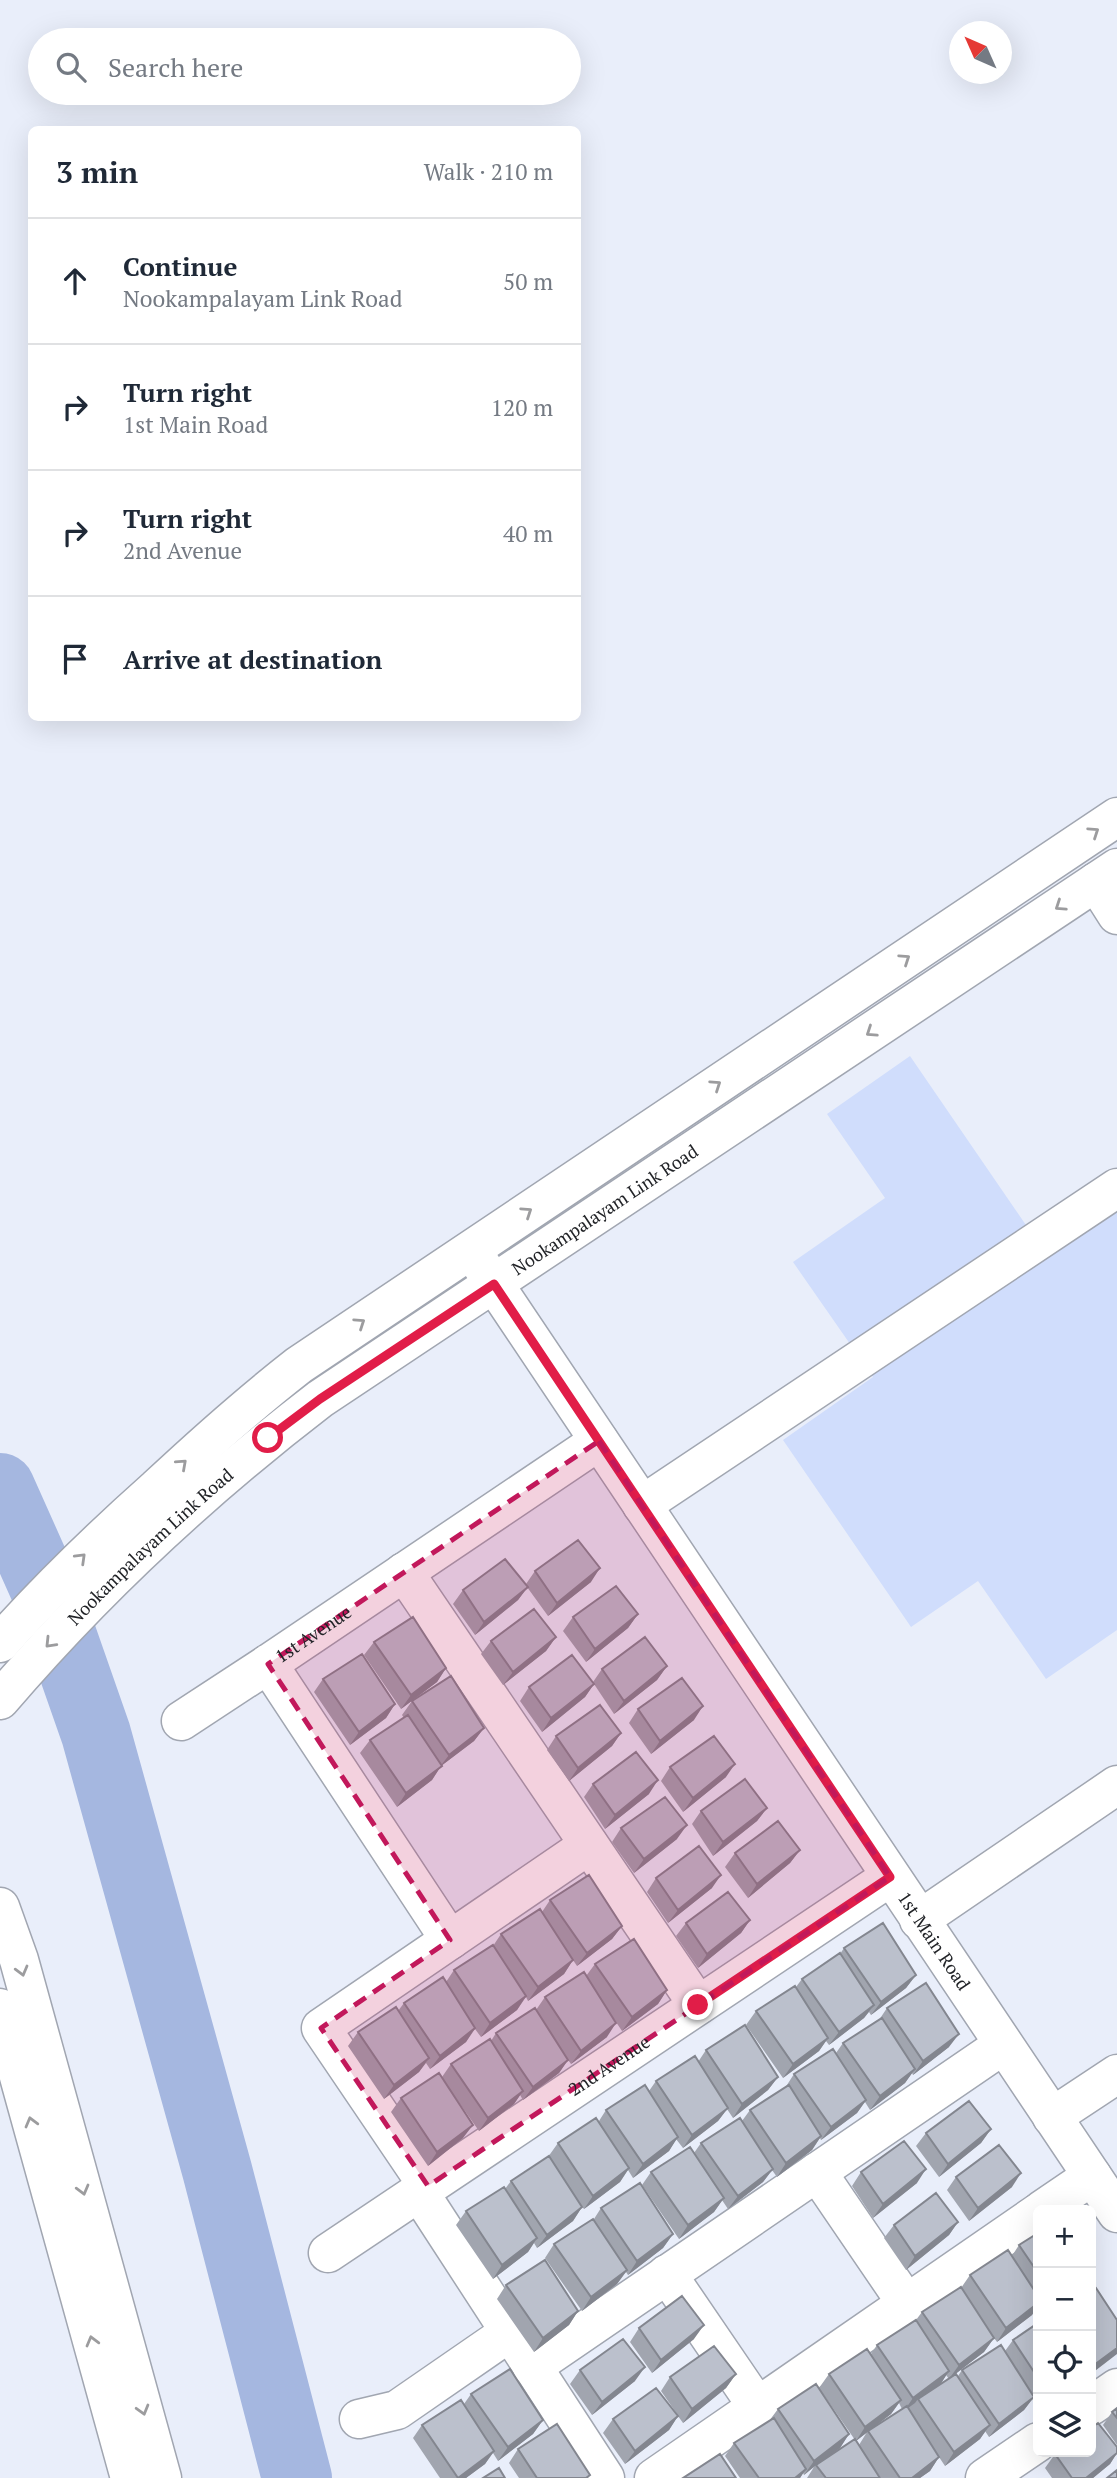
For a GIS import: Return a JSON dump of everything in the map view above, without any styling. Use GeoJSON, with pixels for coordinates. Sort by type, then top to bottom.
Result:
{"type":"FeatureCollection","features":[{"type":"Feature","properties":{"kind":"street"},"geometry":{"type":"LineString","coordinates":[[0,1643],[63,1575],[132,1510],[251,1402],[299,1365],[1117,817]]}},
{"type":"Feature","properties":{"kind":"street"},"geometry":{"type":"LineString","coordinates":[[1106,875],[1117,915]]}},
{"type":"Feature","properties":{"kind":"street","name":"Nookampalayam Link Road"},"geometry":{"type":"LineString","coordinates":[[8,1691],[92,1599],[151,1543],[232,1469],[320,1399],[1106,875]]}},
{"type":"Feature","properties":{"kind":"street"},"geometry":{"type":"LineString","coordinates":[[642,1505],[1117,1188]]}},
{"type":"Feature","properties":{"kind":"street","name":"1st Main Road"},"geometry":{"type":"LineString","coordinates":[[471,1250],[1117,2213]]}},
{"type":"Feature","properties":{"kind":"street","name":"1st Avenue"},"geometry":{"type":"LineString","coordinates":[[450,1940],[268,1664],[599,1441]]}},
{"type":"Feature","properties":{"kind":"street"},"geometry":{"type":"LineString","coordinates":[[404,1572],[698,2005]]}},
{"type":"Feature","properties":{"kind":"street"},"geometry":{"type":"LineString","coordinates":[[181,1721],[268,1664]]}},
{"type":"Feature","properties":{"kind":"street"},"geometry":{"type":"LineString","coordinates":[[919,1920],[1117,1785]]}},
{"type":"Feature","properties":{"kind":"street"},"geometry":{"type":"LineString","coordinates":[[589,1845],[321,2028],[532,2367],[605,2478]]}},
{"type":"Feature","properties":{"kind":"street","name":"2nd Avenue"},"geometry":{"type":"LineString","coordinates":[[328,2253],[890,1877]]}},
{"type":"Feature","properties":{"kind":"street"},"geometry":{"type":"LineString","coordinates":[[0,1907],[19,1960],[162,2478]]}},
{"type":"Feature","properties":{"kind":"street"},"geometry":{"type":"LineString","coordinates":[[0,2008],[130,2478]]}},
{"type":"Feature","properties":{"kind":"street"},"geometry":{"type":"LineString","coordinates":[[532,2367],[1003,2045]]}},
{"type":"Feature","properties":{"kind":"street"},"geometry":{"type":"LineString","coordinates":[[1052,2116],[1117,2074]]}},
{"type":"Feature","properties":{"kind":"street"},"geometry":{"type":"LineString","coordinates":[[817,2172],[906,2304]]}},
{"type":"Feature","properties":{"kind":"street"},"geometry":{"type":"LineString","coordinates":[[1049,2205],[1092,2176]]}},
{"type":"Feature","properties":{"kind":"street"},"geometry":{"type":"LineString","coordinates":[[654,2478],[1033,2216]]}},
{"type":"Feature","properties":{"kind":"street"},"geometry":{"type":"LineString","coordinates":[[667,2274],[757,2406]]}},
{"type":"Feature","properties":{"kind":"street"},"geometry":{"type":"LineString","coordinates":[[359,2419],[403,2406],[510,2332]]}},
{"type":"Feature","properties":{"kind":"street"},"geometry":{"type":"LineString","coordinates":[[1096,2403],[1117,2388]]}},
{"type":"Feature","properties":{"kind":"street"},"geometry":{"type":"LineString","coordinates":[[985,2478],[1028,2459]]}},
{"type":"Feature","properties":{"kind":"highlighted area"},"geometry":{"type":"Polygon","coordinates":[[[599,1441],[890,1877],[428,2186],[321,2028],[450,1940],[268,1664],[599,1441]]]}},
{"type":"Feature","properties":{"kind":"shaded area"},"geometry":{"type":"Polygon","coordinates":[[[910,1056],[1041,1247],[1117,1194],[1117,1630],[1046,1679],[978,1581],[911,1627],[783,1440],[873,1377],[793,1262],[885,1198],[827,1114],[910,1056]]]}},
{"type":"Feature","properties":{"kind":"building"},"geometry":{"type":"Polygon","coordinates":[[[578,1540],[600,1568],[557,1603],[535,1571],[578,1540]]]}},
{"type":"Feature","properties":{"kind":"building"},"geometry":{"type":"Polygon","coordinates":[[[505,1559],[528,1587],[484,1622],[463,1590],[505,1559]]]}},
{"type":"Feature","properties":{"kind":"building"},"geometry":{"type":"Polygon","coordinates":[[[616,1586],[638,1614],[595,1649],[573,1617],[616,1586]]]}},
{"type":"Feature","properties":{"kind":"building"},"geometry":{"type":"Polygon","coordinates":[[[534,1609],[556,1637],[513,1672],[491,1641],[534,1609]]]}},
{"type":"Feature","properties":{"kind":"building"},"geometry":{"type":"Polygon","coordinates":[[[413,1617],[446,1668],[411,1695],[374,1642],[413,1617]]]}},
{"type":"Feature","properties":{"kind":"building"},"geometry":{"type":"Polygon","coordinates":[[[645,1637],[667,1666],[624,1701],[602,1669],[645,1637]]]}},
{"type":"Feature","properties":{"kind":"building"},"geometry":{"type":"Polygon","coordinates":[[[362,1654],[395,1704],[359,1732],[323,1679],[362,1654]]]}},
{"type":"Feature","properties":{"kind":"building"},"geometry":{"type":"Polygon","coordinates":[[[572,1655],[594,1684],[551,1718],[529,1687],[572,1655]]]}},
{"type":"Feature","properties":{"kind":"building"},"geometry":{"type":"Polygon","coordinates":[[[451,1676],[484,1728],[449,1755],[412,1701],[451,1676]]]}},
{"type":"Feature","properties":{"kind":"building"},"geometry":{"type":"Polygon","coordinates":[[[682,1678],[703,1706],[660,1741],[638,1709],[682,1678]]]}},
{"type":"Feature","properties":{"kind":"building"},"geometry":{"type":"Polygon","coordinates":[[[600,1705],[621,1733],[578,1768],[556,1736],[600,1705]]]}},
{"type":"Feature","properties":{"kind":"building"},"geometry":{"type":"Polygon","coordinates":[[[408,1715],[442,1766],[406,1793],[370,1740],[408,1715]]]}},
{"type":"Feature","properties":{"kind":"building"},"geometry":{"type":"Polygon","coordinates":[[[714,1736],[735,1764],[693,1798],[670,1767],[714,1736]]]}},
{"type":"Feature","properties":{"kind":"building"},"geometry":{"type":"Polygon","coordinates":[[[636,1752],[658,1780],[615,1815],[593,1784],[636,1752]]]}},
{"type":"Feature","properties":{"kind":"building"},"geometry":{"type":"Polygon","coordinates":[[[745,1779],[767,1808],[723,1842],[701,1811],[745,1779]]]}},
{"type":"Feature","properties":{"kind":"building"},"geometry":{"type":"Polygon","coordinates":[[[665,1797],[687,1825],[644,1859],[621,1828],[665,1797]]]}},
{"type":"Feature","properties":{"kind":"building"},"geometry":{"type":"Polygon","coordinates":[[[778,1821],[800,1850],[757,1884],[735,1853],[778,1821]]]}},
{"type":"Feature","properties":{"kind":"building"},"geometry":{"type":"Polygon","coordinates":[[[699,1846],[721,1875],[678,1910],[656,1878],[699,1846]]]}},
{"type":"Feature","properties":{"kind":"building"},"geometry":{"type":"Polygon","coordinates":[[[589,1875],[622,1926],[587,1953],[550,1900],[589,1875]]]}},
{"type":"Feature","properties":{"kind":"building"},"geometry":{"type":"Polygon","coordinates":[[[728,1892],[750,1920],[707,1954],[686,1923],[728,1892]]]}},
{"type":"Feature","properties":{"kind":"building"},"geometry":{"type":"Polygon","coordinates":[[[540,1909],[573,1960],[538,1987],[501,1934],[540,1909]]]}},
{"type":"Feature","properties":{"kind":"building"},"geometry":{"type":"Polygon","coordinates":[[[883,1923],[916,1975],[881,2002],[844,1948],[883,1923]]]}},
{"type":"Feature","properties":{"kind":"building"},"geometry":{"type":"Polygon","coordinates":[[[634,1939],[667,1990],[632,2017],[595,1964],[634,1939]]]}},
{"type":"Feature","properties":{"kind":"building"},"geometry":{"type":"Polygon","coordinates":[[[493,1945],[526,1996],[490,2023],[454,1970],[493,1945]]]}},
{"type":"Feature","properties":{"kind":"building"},"geometry":{"type":"Polygon","coordinates":[[[840,1953],[874,2005],[839,2032],[802,1979],[840,1953]]]}},
{"type":"Feature","properties":{"kind":"building"},"geometry":{"type":"Polygon","coordinates":[[[584,1972],[616,2023],[581,2051],[545,1997],[584,1972]]]}},
{"type":"Feature","properties":{"kind":"building"},"geometry":{"type":"Polygon","coordinates":[[[443,1977],[475,2028],[440,2056],[404,2003],[443,1977]]]}},
{"type":"Feature","properties":{"kind":"building"},"geometry":{"type":"Polygon","coordinates":[[[926,1983],[959,2034],[923,2061],[887,2008],[926,1983]]]}},
{"type":"Feature","properties":{"kind":"building"},"geometry":{"type":"Polygon","coordinates":[[[795,1986],[828,2038],[793,2064],[756,2011],[795,1986]]]}},
{"type":"Feature","properties":{"kind":"building"},"geometry":{"type":"Polygon","coordinates":[[[396,2007],[429,2058],[394,2085],[358,2032],[396,2007]]]}},
{"type":"Feature","properties":{"kind":"building"},"geometry":{"type":"Polygon","coordinates":[[[535,2008],[568,2060],[533,2087],[496,2033],[535,2008]]]}},
{"type":"Feature","properties":{"kind":"building"},"geometry":{"type":"Polygon","coordinates":[[[882,2018],[915,2069],[880,2096],[843,2043],[882,2018]]]}},
{"type":"Feature","properties":{"kind":"building"},"geometry":{"type":"Polygon","coordinates":[[[745,2025],[778,2077],[742,2104],[706,2050],[745,2025]]]}},
{"type":"Feature","properties":{"kind":"building"},"geometry":{"type":"Polygon","coordinates":[[[490,2039],[523,2091],[488,2118],[451,2064],[490,2039]]]}},
{"type":"Feature","properties":{"kind":"building"},"geometry":{"type":"Polygon","coordinates":[[[833,2049],[866,2100],[831,2127],[794,2074],[833,2049]]]}},
{"type":"Feature","properties":{"kind":"building"},"geometry":{"type":"Polygon","coordinates":[[[695,2056],[728,2108],[692,2135],[656,2081],[695,2056]]]}},
{"type":"Feature","properties":{"kind":"building"},"geometry":{"type":"Polygon","coordinates":[[[439,2073],[473,2125],[437,2152],[401,2098],[439,2073]]]}},
{"type":"Feature","properties":{"kind":"building"},"geometry":{"type":"Polygon","coordinates":[[[645,2085],[678,2137],[643,2164],[606,2110],[645,2085]]]}},
{"type":"Feature","properties":{"kind":"building"},"geometry":{"type":"Polygon","coordinates":[[[789,2085],[821,2136],[786,2163],[750,2110],[789,2085]]]}},
{"type":"Feature","properties":{"kind":"building"},"geometry":{"type":"Polygon","coordinates":[[[969,2101],[991,2129],[948,2164],[926,2133],[969,2101]]]}},
{"type":"Feature","properties":{"kind":"building"},"geometry":{"type":"Polygon","coordinates":[[[596,2118],[629,2168],[593,2196],[558,2143],[596,2118]]]}},
{"type":"Feature","properties":{"kind":"building"},"geometry":{"type":"Polygon","coordinates":[[[740,2118],[773,2169],[738,2196],[701,2143],[740,2118]]]}},
{"type":"Feature","properties":{"kind":"building"},"geometry":{"type":"Polygon","coordinates":[[[904,2141],[926,2169],[883,2204],[861,2172],[904,2141]]]}},
{"type":"Feature","properties":{"kind":"building"},"geometry":{"type":"Polygon","coordinates":[[[999,2145],[1021,2173],[978,2208],[956,2177],[999,2145]]]}},
{"type":"Feature","properties":{"kind":"building"},"geometry":{"type":"Polygon","coordinates":[[[690,2147],[724,2198],[688,2225],[651,2172],[690,2147]]]}},
{"type":"Feature","properties":{"kind":"building"},"geometry":{"type":"Polygon","coordinates":[[[549,2156],[582,2207],[547,2235],[511,2181],[549,2156]]]}},
{"type":"Feature","properties":{"kind":"building"},"geometry":{"type":"Polygon","coordinates":[[[640,2183],[673,2234],[637,2261],[601,2208],[640,2183]]]}},
{"type":"Feature","properties":{"kind":"building"},"geometry":{"type":"Polygon","coordinates":[[[504,2187],[537,2238],[502,2265],[466,2211],[504,2187]]]}},
{"type":"Feature","properties":{"kind":"building"},"geometry":{"type":"Polygon","coordinates":[[[936,2193],[958,2222],[915,2256],[894,2225],[936,2193]]]}},
{"type":"Feature","properties":{"kind":"building"},"geometry":{"type":"Polygon","coordinates":[[[593,2219],[627,2270],[591,2297],[554,2244],[593,2219]]]}},
{"type":"Feature","properties":{"kind":"building"},"geometry":{"type":"Polygon","coordinates":[[[1033,2236],[1033,2266],[1019,2245],[1033,2236]]]}},
{"type":"Feature","properties":{"kind":"building"},"geometry":{"type":"Polygon","coordinates":[[[1008,2250],[1033,2288],[1033,2307],[1006,2328],[970,2275],[1008,2250]]]}},
{"type":"Feature","properties":{"kind":"building"},"geometry":{"type":"Polygon","coordinates":[[[545,2260],[578,2311],[543,2338],[506,2285],[545,2260]]]}},
{"type":"Feature","properties":{"kind":"building"},"geometry":{"type":"Polygon","coordinates":[[[961,2287],[994,2338],[959,2365],[922,2312],[961,2287]]]}},
{"type":"Feature","properties":{"kind":"building"},"geometry":{"type":"Polygon","coordinates":[[[1096,2288],[1117,2320],[1117,2348],[1096,2364],[1096,2288]]]}},
{"type":"Feature","properties":{"kind":"building"},"geometry":{"type":"Polygon","coordinates":[[[682,2296],[704,2325],[661,2360],[639,2328],[682,2296]]]}},
{"type":"Feature","properties":{"kind":"building"},"geometry":{"type":"Polygon","coordinates":[[[916,2320],[949,2371],[913,2398],[877,2345],[916,2320]]]}},
{"type":"Feature","properties":{"kind":"building"},"geometry":{"type":"Polygon","coordinates":[[[1033,2326],[1033,2370],[1013,2340],[1033,2326]]]}},
{"type":"Feature","properties":{"kind":"building"},"geometry":{"type":"Polygon","coordinates":[[[623,2339],[645,2367],[602,2402],[580,2370],[623,2339]]]}},
{"type":"Feature","properties":{"kind":"building"},"geometry":{"type":"Polygon","coordinates":[[[1001,2345],[1033,2398],[999,2424],[962,2370],[1001,2345]]]}},
{"type":"Feature","properties":{"kind":"building"},"geometry":{"type":"Polygon","coordinates":[[[714,2346],[736,2374],[692,2409],[670,2377],[714,2346]]]}},
{"type":"Feature","properties":{"kind":"building"},"geometry":{"type":"Polygon","coordinates":[[[867,2349],[901,2400],[865,2427],[829,2374],[867,2349]]]}},
{"type":"Feature","properties":{"kind":"building"},"geometry":{"type":"Polygon","coordinates":[[[510,2369],[543,2420],[508,2447],[471,2394],[510,2369]]]}},
{"type":"Feature","properties":{"kind":"building"},"geometry":{"type":"Polygon","coordinates":[[[956,2374],[990,2425],[954,2452],[918,2399],[956,2374]]]}},
{"type":"Feature","properties":{"kind":"building"},"geometry":{"type":"Polygon","coordinates":[[[816,2384],[849,2434],[814,2461],[778,2409],[816,2384]]]}},
{"type":"Feature","properties":{"kind":"building"},"geometry":{"type":"Polygon","coordinates":[[[656,2388],[678,2416],[635,2451],[613,2419],[656,2388]]]}},
{"type":"Feature","properties":{"kind":"building"},"geometry":{"type":"Polygon","coordinates":[[[461,2400],[494,2451],[458,2478],[422,2425],[461,2400]]]}},
{"type":"Feature","properties":{"kind":"building"},"geometry":{"type":"Polygon","coordinates":[[[907,2406],[939,2457],[912,2478],[900,2478],[868,2431],[907,2406]]]}},
{"type":"Feature","properties":{"kind":"building"},"geometry":{"type":"Polygon","coordinates":[[[774,2418],[806,2469],[795,2478],[759,2478],[734,2443],[774,2418]]]}},
{"type":"Feature","properties":{"kind":"building"},"geometry":{"type":"Polygon","coordinates":[[[1098,2423],[1117,2447],[1117,2453],[1086,2478],[1072,2478],[1057,2457],[1096,2457],[1098,2423]]]}},
{"type":"Feature","properties":{"kind":"building"},"geometry":{"type":"Polygon","coordinates":[[[557,2424],[590,2475],[586,2478],[537,2478],[518,2449],[557,2424]]]}},
{"type":"Feature","properties":{"kind":"building"},"geometry":{"type":"Polygon","coordinates":[[[855,2439],[880,2478],[826,2478],[816,2465],[855,2439]]]}},
{"type":"Feature","properties":{"kind":"building"},"geometry":{"type":"Polygon","coordinates":[[[720,2454],[736,2478],[683,2478],[720,2454]]]}},
{"type":"Feature","properties":{"kind":"building"},"geometry":{"type":"Polygon","coordinates":[[[499,2468],[505,2478],[483,2478],[499,2468]]]}},
{"type":"Feature","properties":{"kind":"building"},"geometry":{"type":"Polygon","coordinates":[[[1117,2470],[1117,2478],[1107,2478],[1117,2470]]]}},
{"type":"Feature","properties":{"kind":"waterway"},"geometry":{"type":"LineString","coordinates":[[0,1488],[46,1591],[96,1734],[217,2170],[297,2478]]}},
{"type":"Feature","properties":{"kind":"route"},"geometry":{"type":"LineString","coordinates":[[268,1438],[320,1399],[494,1284],[890,1877],[698,2005]]}}]}
